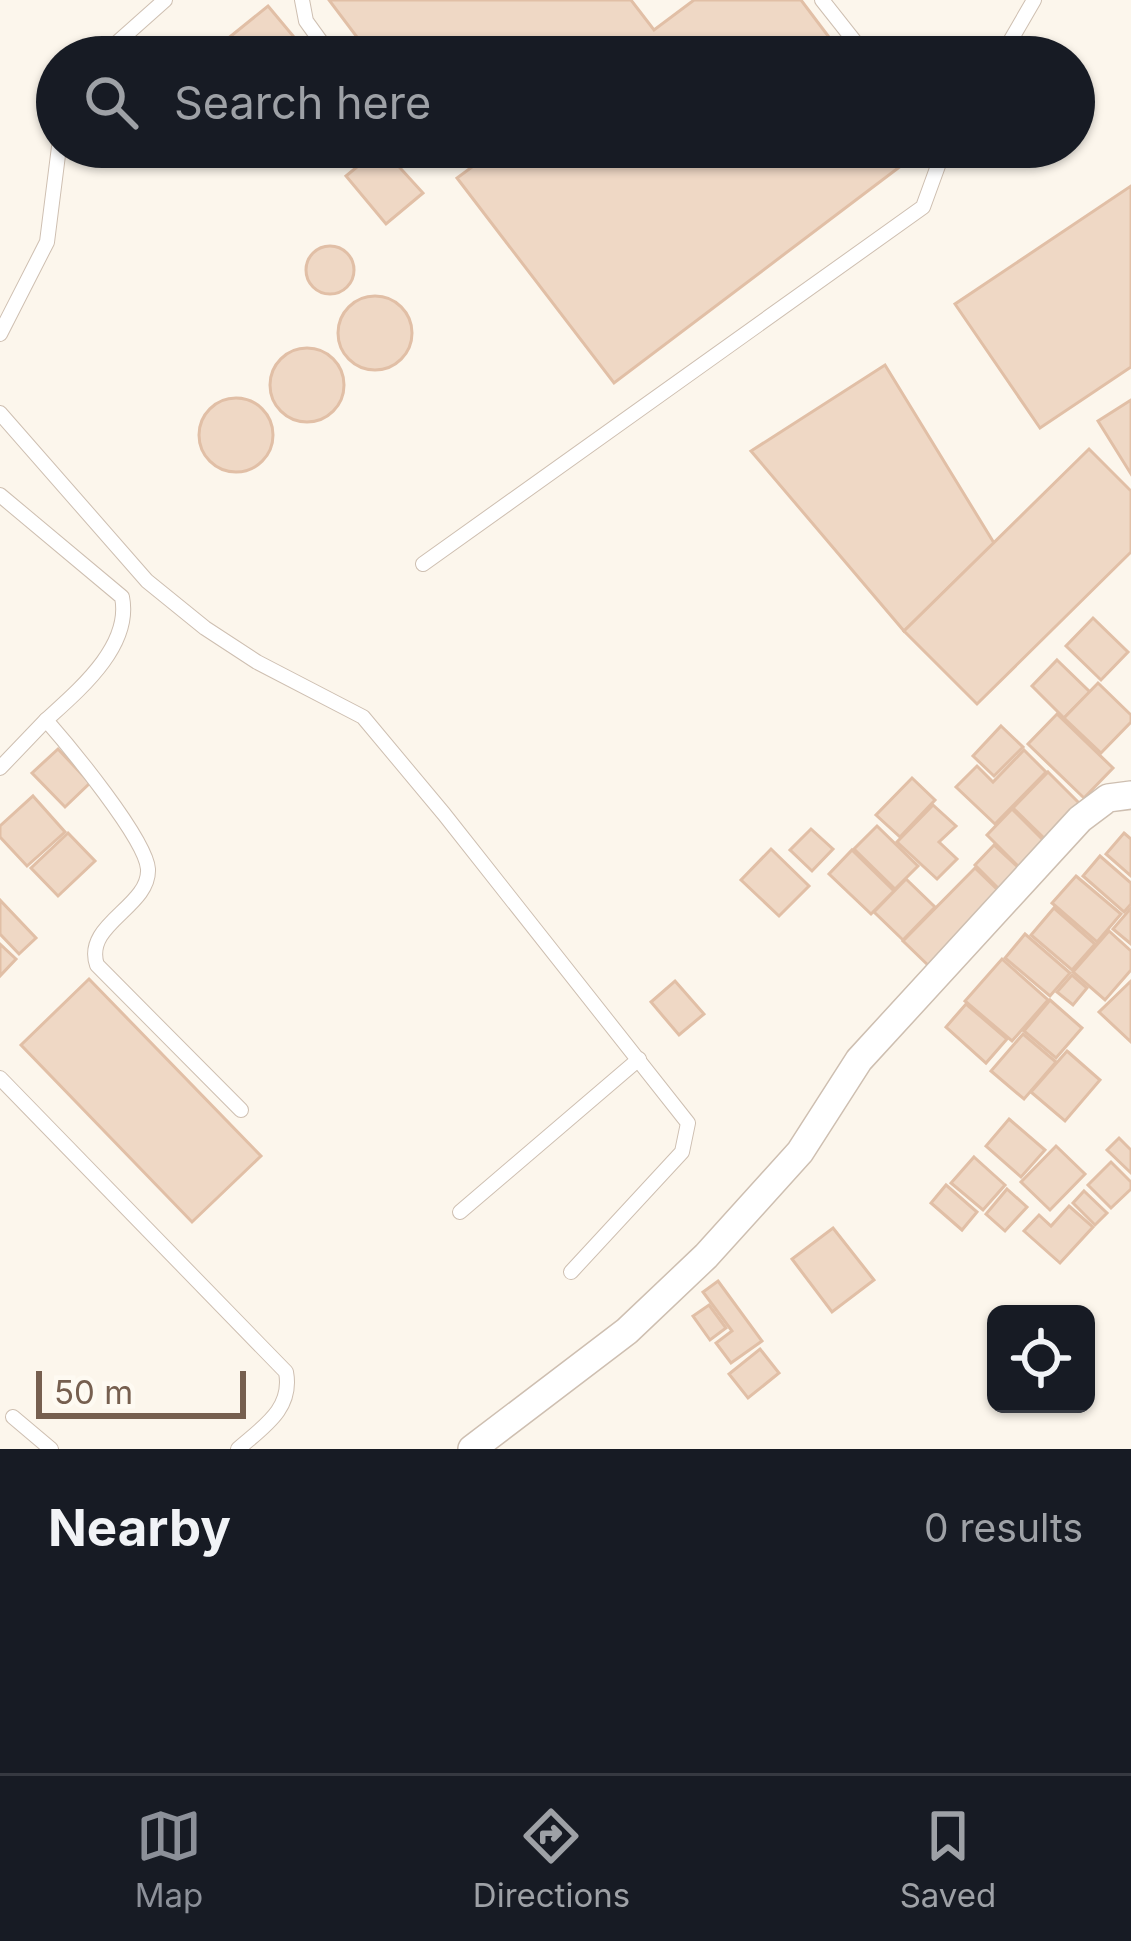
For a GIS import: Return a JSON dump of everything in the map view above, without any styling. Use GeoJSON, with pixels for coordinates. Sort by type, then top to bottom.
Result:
{"type":"FeatureCollection","features":[{"type":"Feature","properties":{"kind":"street"},"geometry":{"type":"LineString","coordinates":[[472,1449],[627,1330],[706,1256],[800,1152],[859,1060],[922,988],[1080,819],[1108,798],[1131,795]]}},
{"type":"Feature","properties":{"kind":"lane"},"geometry":{"type":"LineString","coordinates":[[125,36],[165,0]]}},
{"type":"Feature","properties":{"kind":"lane"},"geometry":{"type":"LineString","coordinates":[[302,0],[306,21],[317,36]]}},
{"type":"Feature","properties":{"kind":"lane"},"geometry":{"type":"LineString","coordinates":[[822,0],[850,36]]}},
{"type":"Feature","properties":{"kind":"lane"},"geometry":{"type":"LineString","coordinates":[[1013,36],[1034,0]]}},
{"type":"Feature","properties":{"kind":"lane"},"geometry":{"type":"LineString","coordinates":[[0,334],[47,242],[56,168]]}},
{"type":"Feature","properties":{"kind":"lane"},"geometry":{"type":"LineString","coordinates":[[423,564],[923,207],[937,168]]}},
{"type":"Feature","properties":{"kind":"lane"},"geometry":{"type":"LineString","coordinates":[[0,413],[147,580],[257,662],[363,717],[688,1123],[682,1152],[571,1272]]}},
{"type":"Feature","properties":{"kind":"lane"},"geometry":{"type":"LineString","coordinates":[[0,495],[122,597],[125,610],[109,653],[0,768]]}},
{"type":"Feature","properties":{"kind":"lane"},"geometry":{"type":"LineString","coordinates":[[46,720],[84,763],[148,868],[144,885],[98,939],[93,954],[97,964],[241,1110]]}},
{"type":"Feature","properties":{"kind":"lane"},"geometry":{"type":"LineString","coordinates":[[460,1212],[639,1059]]}},
{"type":"Feature","properties":{"kind":"lane"},"geometry":{"type":"LineString","coordinates":[[0,1078],[286,1372],[289,1389],[278,1414],[238,1449]]}},
{"type":"Feature","properties":{"kind":"lane"},"geometry":{"type":"LineString","coordinates":[[13,1417],[51,1449]]}},
{"type":"Feature","properties":{"kind":"building"},"geometry":{"type":"Polygon","coordinates":[[[329,0],[631,0],[654,30],[694,0],[801,0],[828,36],[356,36],[329,0]]]}},
{"type":"Feature","properties":{"kind":"building"},"geometry":{"type":"Polygon","coordinates":[[[268,6],[293,36],[231,36],[268,6]]]}},
{"type":"Feature","properties":{"kind":"building"},"geometry":{"type":"Polygon","coordinates":[[[356,168],[400,168],[423,193],[386,224],[346,176],[356,168]]]}},
{"type":"Feature","properties":{"kind":"building"},"geometry":{"type":"Polygon","coordinates":[[[471,168],[898,168],[614,383],[457,178],[471,168]]]}},
{"type":"Feature","properties":{"kind":"building"},"geometry":{"type":"Polygon","coordinates":[[[1131,186],[1131,367],[1040,428],[955,304],[1131,186]]]}},
{"type":"Feature","properties":{"kind":"building"},"geometry":{"type":"Polygon","coordinates":[[[330,246],[347,253],[354,270],[347,287],[330,294],[313,287],[306,270],[313,253],[330,246]]]}},
{"type":"Feature","properties":{"kind":"building"},"geometry":{"type":"Polygon","coordinates":[[[375,296],[401,307],[412,333],[401,359],[375,370],[349,359],[338,333],[349,307],[375,296]]]}},
{"type":"Feature","properties":{"kind":"building"},"geometry":{"type":"Polygon","coordinates":[[[307,348],[333,359],[344,385],[333,411],[307,422],[281,411],[270,385],[281,359],[307,348]]]}},
{"type":"Feature","properties":{"kind":"building"},"geometry":{"type":"Polygon","coordinates":[[[885,365],[994,543],[904,631],[751,451],[885,365]]]}},
{"type":"Feature","properties":{"kind":"building"},"geometry":{"type":"Polygon","coordinates":[[[236,398],[262,409],[273,435],[262,461],[236,472],[210,461],[199,435],[210,409],[236,398]]]}},
{"type":"Feature","properties":{"kind":"building"},"geometry":{"type":"Polygon","coordinates":[[[1131,400],[1131,474],[1098,421],[1131,400]]]}},
{"type":"Feature","properties":{"kind":"building"},"geometry":{"type":"Polygon","coordinates":[[[1089,449],[1131,491],[1131,552],[977,704],[904,631],[1089,449]]]}},
{"type":"Feature","properties":{"kind":"building"},"geometry":{"type":"Polygon","coordinates":[[[1093,618],[1128,652],[1101,680],[1066,646],[1093,618]]]}},
{"type":"Feature","properties":{"kind":"building"},"geometry":{"type":"Polygon","coordinates":[[[1057,660],[1090,692],[1064,718],[1032,686],[1057,660]]]}},
{"type":"Feature","properties":{"kind":"building"},"geometry":{"type":"Polygon","coordinates":[[[1098,683],[1131,715],[1131,722],[1101,753],[1064,718],[1098,683]]]}},
{"type":"Feature","properties":{"kind":"building"},"geometry":{"type":"Polygon","coordinates":[[[1057,714],[1113,768],[1084,798],[1028,744],[1057,714]]]}},
{"type":"Feature","properties":{"kind":"building"},"geometry":{"type":"Polygon","coordinates":[[[1001,726],[1023,747],[994,776],[973,756],[1001,726]]]}},
{"type":"Feature","properties":{"kind":"building"},"geometry":{"type":"Polygon","coordinates":[[[58,749],[90,783],[65,807],[32,773],[58,749]]]}},
{"type":"Feature","properties":{"kind":"building"},"geometry":{"type":"Polygon","coordinates":[[[1024,750],[1046,772],[995,824],[956,787],[977,766],[993,782],[1024,750]]]}},
{"type":"Feature","properties":{"kind":"building"},"geometry":{"type":"Polygon","coordinates":[[[1048,772],[1080,804],[1045,839],[1013,808],[1048,772]]]}},
{"type":"Feature","properties":{"kind":"building"},"geometry":{"type":"Polygon","coordinates":[[[912,778],[935,800],[900,837],[876,815],[912,778]]]}},
{"type":"Feature","properties":{"kind":"building"},"geometry":{"type":"Polygon","coordinates":[[[33,796],[65,832],[27,866],[0,837],[0,826],[33,796]]]}},
{"type":"Feature","properties":{"kind":"building"},"geometry":{"type":"Polygon","coordinates":[[[933,805],[956,826],[939,842],[957,859],[937,879],[897,842],[933,805]]]}},
{"type":"Feature","properties":{"kind":"building"},"geometry":{"type":"Polygon","coordinates":[[[1012,809],[1048,845],[1023,871],[987,835],[1012,809]]]}},
{"type":"Feature","properties":{"kind":"building"},"geometry":{"type":"Polygon","coordinates":[[[877,826],[918,866],[895,889],[854,849],[877,826]]]}},
{"type":"Feature","properties":{"kind":"building"},"geometry":{"type":"Polygon","coordinates":[[[811,829],[833,849],[812,871],[790,850],[811,829]]]}},
{"type":"Feature","properties":{"kind":"building"},"geometry":{"type":"Polygon","coordinates":[[[68,833],[95,861],[58,896],[31,868],[68,833]]]}},
{"type":"Feature","properties":{"kind":"building"},"geometry":{"type":"Polygon","coordinates":[[[1124,833],[1131,839],[1131,876],[1106,854],[1124,833]]]}},
{"type":"Feature","properties":{"kind":"building"},"geometry":{"type":"Polygon","coordinates":[[[994,845],[1022,871],[1002,892],[975,865],[994,845]]]}},
{"type":"Feature","properties":{"kind":"building"},"geometry":{"type":"Polygon","coordinates":[[[771,849],[809,886],[779,916],[741,880],[771,849]]]}},
{"type":"Feature","properties":{"kind":"building"},"geometry":{"type":"Polygon","coordinates":[[[852,850],[894,891],[871,914],[829,874],[852,850]]]}},
{"type":"Feature","properties":{"kind":"building"},"geometry":{"type":"Polygon","coordinates":[[[1100,856],[1131,883],[1131,904],[1124,912],[1083,876],[1100,856]]]}},
{"type":"Feature","properties":{"kind":"building"},"geometry":{"type":"Polygon","coordinates":[[[975,868],[1004,896],[932,969],[903,941],[975,868]]]}},
{"type":"Feature","properties":{"kind":"building"},"geometry":{"type":"Polygon","coordinates":[[[1076,876],[1121,914],[1097,942],[1052,903],[1076,876]]]}},
{"type":"Feature","properties":{"kind":"building"},"geometry":{"type":"Polygon","coordinates":[[[906,879],[935,907],[903,940],[874,912],[906,879]]]}},
{"type":"Feature","properties":{"kind":"building"},"geometry":{"type":"Polygon","coordinates":[[[0,900],[36,938],[19,954],[0,934],[0,900]]]}},
{"type":"Feature","properties":{"kind":"building"},"geometry":{"type":"Polygon","coordinates":[[[1054,908],[1095,944],[1072,970],[1031,935],[1054,908]]]}},
{"type":"Feature","properties":{"kind":"building"},"geometry":{"type":"Polygon","coordinates":[[[1131,908],[1131,944],[1113,929],[1131,908]]]}},
{"type":"Feature","properties":{"kind":"building"},"geometry":{"type":"Polygon","coordinates":[[[1109,931],[1131,951],[1131,970],[1105,1000],[1073,972],[1109,931]]]}},
{"type":"Feature","properties":{"kind":"building"},"geometry":{"type":"Polygon","coordinates":[[[1025,934],[1070,973],[1050,996],[1005,958],[1025,934]]]}},
{"type":"Feature","properties":{"kind":"building"},"geometry":{"type":"Polygon","coordinates":[[[0,944],[16,959],[0,976],[0,944]]]}},
{"type":"Feature","properties":{"kind":"building"},"geometry":{"type":"Polygon","coordinates":[[[1002,959],[1048,1000],[1012,1041],[965,1001],[1002,959]]]}},
{"type":"Feature","properties":{"kind":"building"},"geometry":{"type":"Polygon","coordinates":[[[1072,975],[1087,988],[1073,1005],[1057,992],[1072,975]]]}},
{"type":"Feature","properties":{"kind":"building"},"geometry":{"type":"Polygon","coordinates":[[[89,979],[261,1156],[192,1222],[21,1045],[89,979]]]}},
{"type":"Feature","properties":{"kind":"building"},"geometry":{"type":"Polygon","coordinates":[[[675,981],[704,1014],[679,1035],[651,1002],[675,981]]]}},
{"type":"Feature","properties":{"kind":"building"},"geometry":{"type":"Polygon","coordinates":[[[1131,981],[1131,1042],[1099,1012],[1131,981]]]}},
{"type":"Feature","properties":{"kind":"building"},"geometry":{"type":"Polygon","coordinates":[[[1050,1000],[1082,1028],[1056,1058],[1024,1031],[1050,1000]]]}},
{"type":"Feature","properties":{"kind":"building"},"geometry":{"type":"Polygon","coordinates":[[[966,1004],[1007,1039],[986,1063],[946,1027],[966,1004]]]}},
{"type":"Feature","properties":{"kind":"building"},"geometry":{"type":"Polygon","coordinates":[[[1023,1034],[1056,1062],[1024,1099],[991,1071],[1023,1034]]]}},
{"type":"Feature","properties":{"kind":"building"},"geometry":{"type":"Polygon","coordinates":[[[1067,1051],[1100,1080],[1065,1121],[1031,1092],[1067,1051]]]}},
{"type":"Feature","properties":{"kind":"building"},"geometry":{"type":"Polygon","coordinates":[[[1009,1119],[1045,1150],[1021,1177],[986,1146],[1009,1119]]]}},
{"type":"Feature","properties":{"kind":"building"},"geometry":{"type":"Polygon","coordinates":[[[1119,1138],[1131,1150],[1131,1173],[1107,1150],[1119,1138]]]}},
{"type":"Feature","properties":{"kind":"building"},"geometry":{"type":"Polygon","coordinates":[[[1056,1146],[1085,1174],[1050,1210],[1021,1182],[1056,1146]]]}},
{"type":"Feature","properties":{"kind":"building"},"geometry":{"type":"Polygon","coordinates":[[[974,1157],[1005,1185],[983,1210],[951,1183],[974,1157]]]}},
{"type":"Feature","properties":{"kind":"building"},"geometry":{"type":"Polygon","coordinates":[[[1111,1162],[1131,1182],[1131,1189],[1111,1208],[1088,1185],[1111,1162]]]}},
{"type":"Feature","properties":{"kind":"building"},"geometry":{"type":"Polygon","coordinates":[[[946,1185],[977,1212],[962,1230],[931,1203],[946,1185]]]}},
{"type":"Feature","properties":{"kind":"building"},"geometry":{"type":"Polygon","coordinates":[[[1007,1189],[1027,1207],[1005,1231],[986,1214],[1007,1189]]]}},
{"type":"Feature","properties":{"kind":"building"},"geometry":{"type":"Polygon","coordinates":[[[1084,1191],[1107,1213],[1095,1225],[1073,1203],[1084,1191]]]}},
{"type":"Feature","properties":{"kind":"building"},"geometry":{"type":"Polygon","coordinates":[[[1069,1206],[1093,1227],[1060,1263],[1024,1231],[1039,1215],[1051,1226],[1069,1206]]]}},
{"type":"Feature","properties":{"kind":"building"},"geometry":{"type":"Polygon","coordinates":[[[833,1228],[874,1280],[832,1312],[792,1259],[833,1228]]]}},
{"type":"Feature","properties":{"kind":"building"},"geometry":{"type":"Polygon","coordinates":[[[718,1281],[762,1341],[731,1363],[716,1343],[732,1331],[703,1292],[718,1281]]]}},
{"type":"Feature","properties":{"kind":"building"},"geometry":{"type":"Polygon","coordinates":[[[709,1305],[726,1328],[710,1340],[693,1316],[709,1305]]]}},
{"type":"Feature","properties":{"kind":"building"},"geometry":{"type":"Polygon","coordinates":[[[760,1349],[779,1373],[748,1398],[729,1374],[760,1349]]]}}]}
